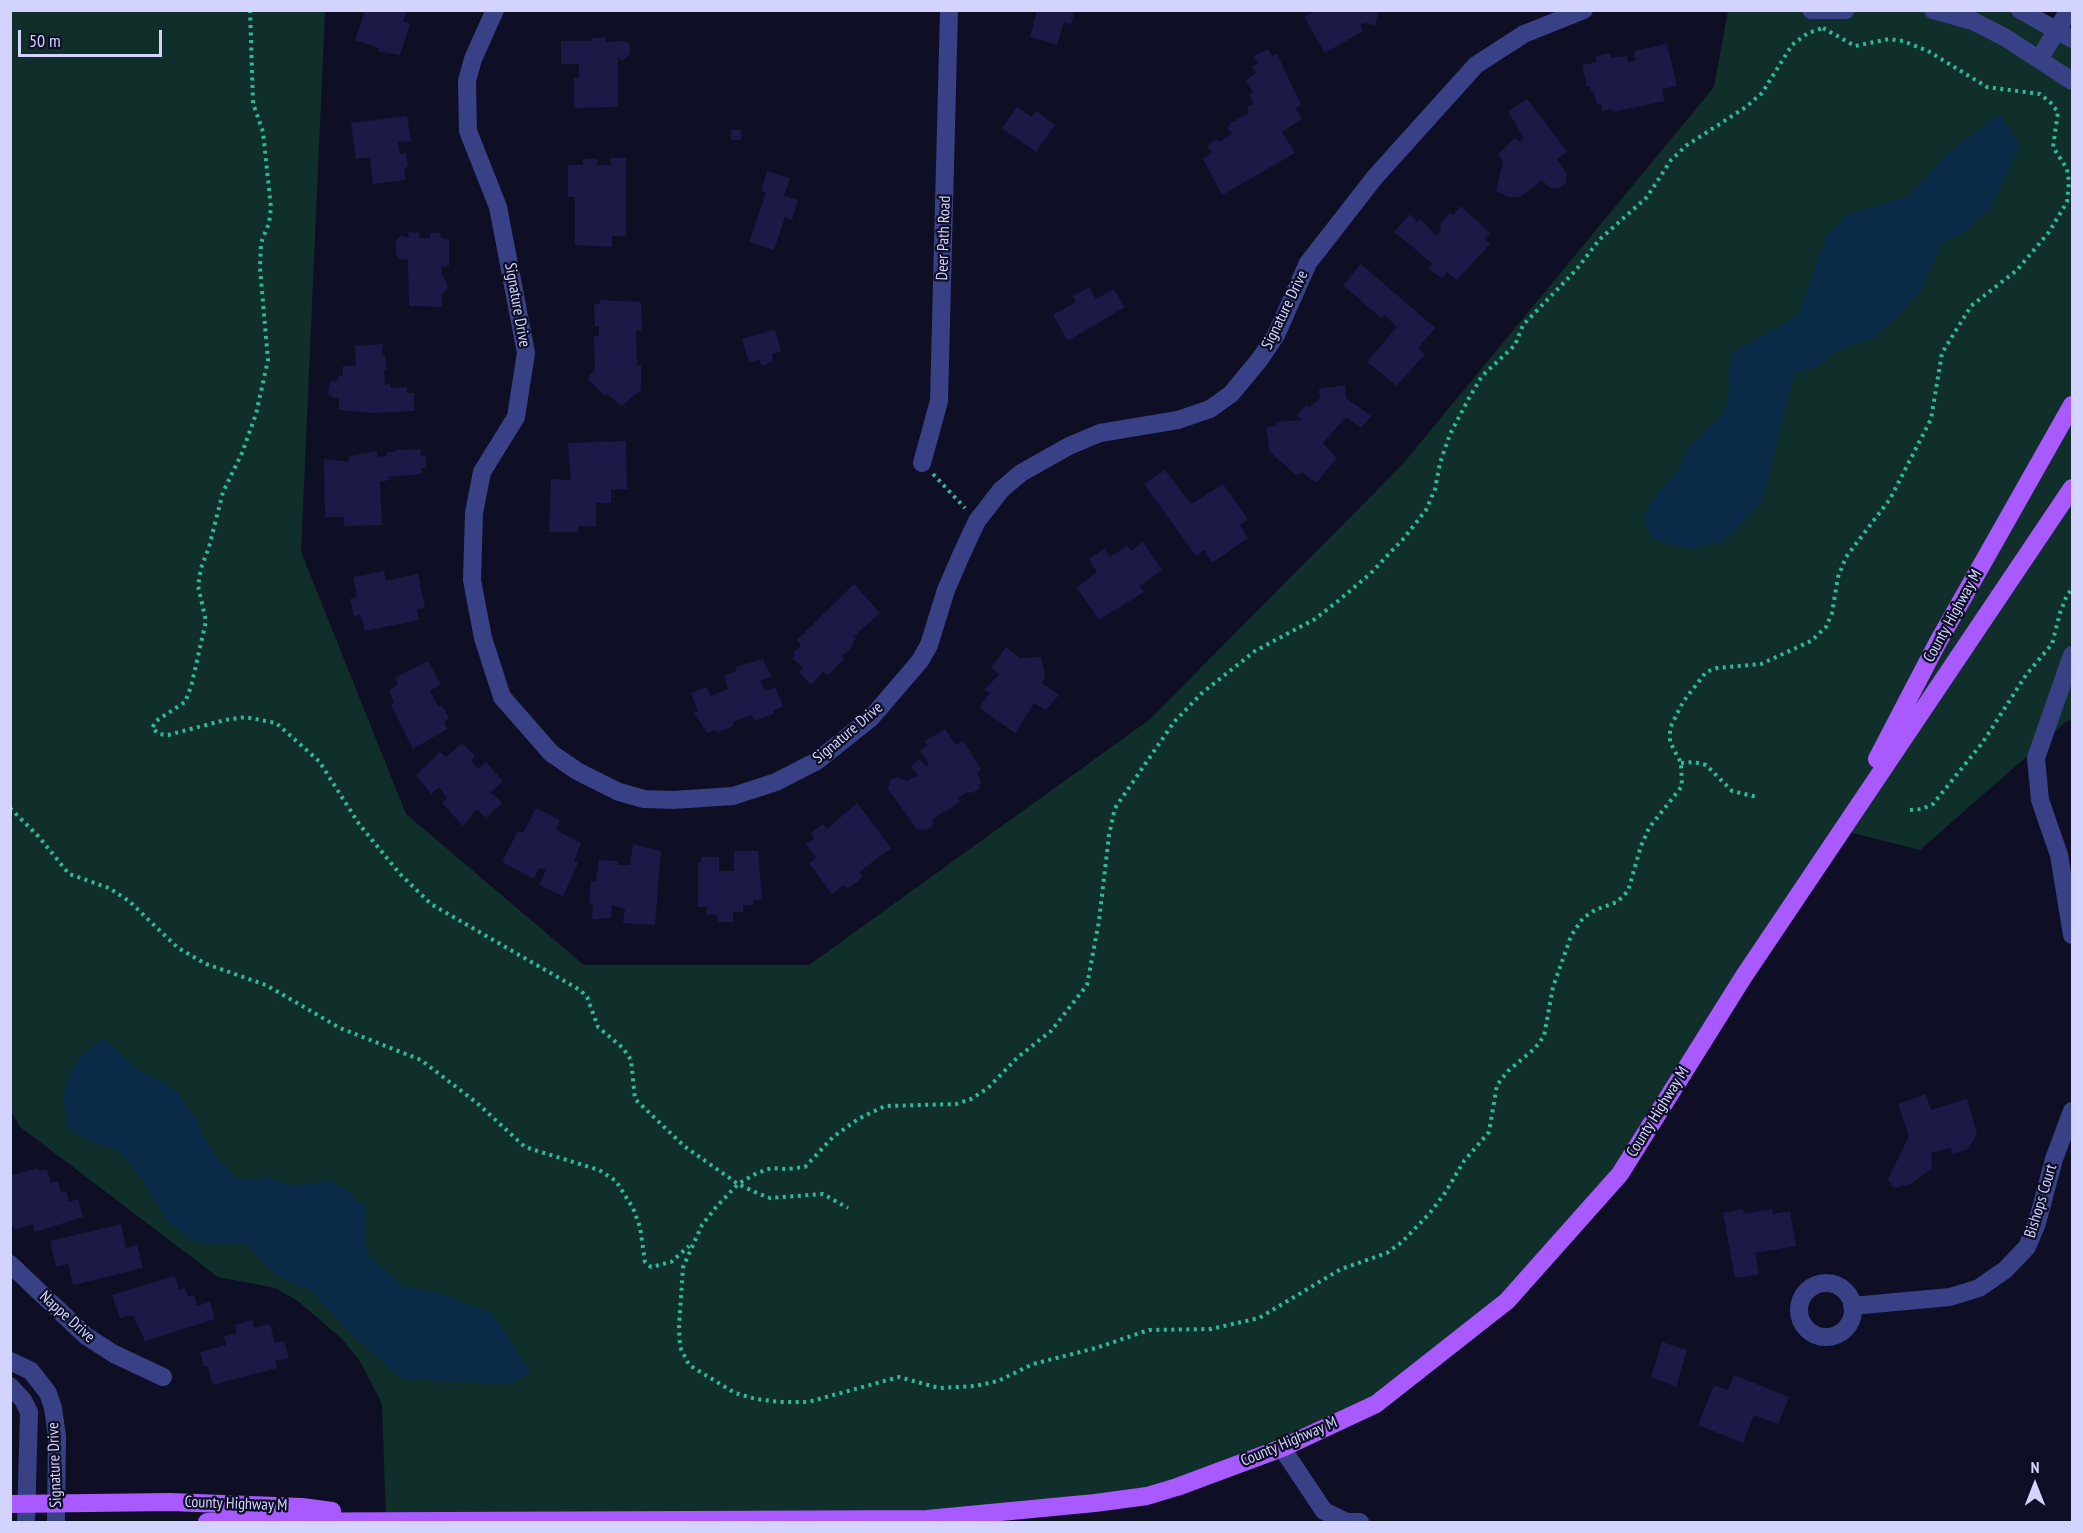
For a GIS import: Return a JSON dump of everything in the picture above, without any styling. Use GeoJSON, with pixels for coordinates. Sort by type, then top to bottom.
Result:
{"type":"FeatureCollection","features":[{"type":"Feature","properties":{"kind":"main road","name":"County Highway M"},"geometry":{"type":"LineString","coordinates":[[1841,830],[1944,632],[2073,405]]}},
{"type":"Feature","properties":{"kind":"main road","name":"County Highway M"},"geometry":{"type":"LineString","coordinates":[[207,1522],[927,1519],[1006,1512],[1147,1496],[1282,1448],[1376,1404],[1507,1301],[1620,1174],[1744,976],[2073,488]]}},
{"type":"Feature","properties":{"kind":"main road","name":"County Highway M"},"geometry":{"type":"LineString","coordinates":[[18,1503],[170,1502],[290,1507],[386,1518],[460,1521]]}},
{"type":"Feature","properties":{"kind":"street","name":"Signature Drive"},"geometry":{"type":"LineString","coordinates":[[495,10],[473,59],[467,81],[468,131],[498,207],[526,353],[516,417],[483,472],[474,513],[472,580],[483,638],[502,697],[551,753],[597,782],[619,792],[654,799],[702,800],[733,796],[776,782],[807,767],[871,718],[920,661],[929,645],[946,590],[977,521],[1001,490],[1021,473],[1069,446],[1109,431],[1178,420],[1210,410],[1231,394],[1260,359],[1276,335],[1308,263],[1375,177],[1476,65],[1524,34],[1584,10]]}},
{"type":"Feature","properties":{"kind":"street","name":"Deer Path Road"},"geometry":{"type":"LineString","coordinates":[[922,463],[939,402],[949,10]]}},
{"type":"Feature","properties":{"kind":"street"},"geometry":{"type":"LineString","coordinates":[[1810,10],[1846,10]]}},
{"type":"Feature","properties":{"kind":"street"},"geometry":{"type":"LineString","coordinates":[[1933,10],[1973,21],[2040,58],[2073,81]]}},
{"type":"Feature","properties":{"kind":"street"},"geometry":{"type":"LineString","coordinates":[[2020,10],[2065,34]]}},
{"type":"Feature","properties":{"kind":"street"},"geometry":{"type":"LineString","coordinates":[[2040,58],[2065,34],[2069,10]]}},
{"type":"Feature","properties":{"kind":"street"},"geometry":{"type":"LineString","coordinates":[[2073,655],[2037,758],[2040,800],[2059,855],[2073,935]]}},
{"type":"Feature","properties":{"kind":"street","name":"Bishops Court"},"geometry":{"type":"LineString","coordinates":[[1852,1306],[1950,1297],[1979,1288],[2005,1270],[2027,1247],[2037,1223],[2054,1159],[2073,1112]]}},
{"type":"Feature","properties":{"kind":"street","name":"Nappe Drive"},"geometry":{"type":"LineString","coordinates":[[10,1264],[86,1336],[114,1354],[163,1377]]}},
{"type":"Feature","properties":{"kind":"street","name":"Signature Drive"},"geometry":{"type":"LineString","coordinates":[[10,1361],[31,1371],[48,1393],[53,1408],[57,1436],[56,1522]]}},
{"type":"Feature","properties":{"kind":"street","name":"Signature Drive"},"geometry":{"type":"LineString","coordinates":[[10,1386],[23,1400],[28,1412],[30,1440],[18,1503],[26,1522]]}},
{"type":"Feature","properties":{"kind":"street","name":"Signature Drive"},"geometry":{"type":"LineString","coordinates":[[28,1412],[53,1408]]}},
{"type":"Feature","properties":{"kind":"street"},"geometry":{"type":"LineString","coordinates":[[1282,1448],[1324,1511],[1347,1521],[1360,1522]]}},
{"type":"Feature","properties":{"kind":"path"},"geometry":{"type":"LineString","coordinates":[[250,10],[253,104],[263,132],[270,208],[269,223],[261,243],[260,267],[268,360],[255,414],[242,453],[223,492],[201,568],[198,586],[206,621],[191,687],[185,702],[156,721],[152,728],[159,734],[168,735],[244,717],[276,723],[320,761],[359,824],[400,874],[425,899],[580,990],[587,998],[598,1027],[622,1048],[631,1060],[635,1099],[684,1146],[738,1184],[770,1198],[823,1194],[848,1208]]}},
{"type":"Feature","properties":{"kind":"path"},"geometry":{"type":"LineString","coordinates":[[1823,28],[1855,46],[1889,39],[1903,41],[1928,51],[1987,87],[2040,94],[2058,112],[2053,147],[2067,169],[2069,182],[2067,202],[2062,213],[2017,270],[1971,306],[1942,353],[1931,419],[1890,499],[1846,557],[1838,577],[1832,614],[1826,627],[1811,641],[1761,664],[1717,668],[1706,672],[1696,682],[1673,717],[1670,742],[1681,763],[1682,786],[1649,828],[1641,846],[1628,891],[1617,902],[1595,910],[1583,918],[1571,936],[1553,987],[1544,1035],[1535,1048],[1508,1071],[1497,1085],[1489,1132],[1464,1161],[1445,1193],[1402,1242],[1387,1253],[1341,1269],[1260,1318],[1211,1329],[1149,1330],[1096,1348],[1034,1364],[998,1380],[975,1386],[939,1388],[899,1377],[808,1402],[756,1399],[709,1379],[689,1365],[680,1347],[680,1295],[683,1267],[692,1243],[717,1206],[738,1184],[771,1168],[788,1170],[805,1167],[833,1137],[858,1119],[885,1106],[956,1104],[971,1099],[988,1088],[1018,1057],[1051,1031],[1087,985],[1100,921],[1109,835],[1115,808],[1151,753],[1202,693],[1255,651],[1315,619],[1371,573],[1404,538],[1426,510],[1435,489],[1440,463],[1450,434],[1482,376],[1515,345],[1523,325],[1576,270],[1600,239],[1647,197],[1671,160],[1686,145],[1746,107],[1762,93],[1792,45],[1808,33],[1823,28]]}},
{"type":"Feature","properties":{"kind":"path"},"geometry":{"type":"LineString","coordinates":[[922,463],[977,521]]}},
{"type":"Feature","properties":{"kind":"path"},"geometry":{"type":"LineString","coordinates":[[1910,810],[1922,809],[1933,804],[1983,742],[2026,675],[2052,644],[2060,612],[2067,595],[2073,589]]}},
{"type":"Feature","properties":{"kind":"path"},"geometry":{"type":"LineString","coordinates":[[1681,763],[1706,765],[1732,791],[1757,797]]}},
{"type":"Feature","properties":{"kind":"path"},"geometry":{"type":"LineString","coordinates":[[10,808],[39,837],[69,874],[109,888],[129,901],[178,948],[206,964],[266,985],[340,1028],[421,1060],[477,1103],[525,1147],[599,1170],[616,1181],[633,1209],[640,1227],[645,1262],[651,1267],[671,1262],[692,1243]]}},
{"type":"Feature","properties":{"kind":"green space"},"geometry":{"type":"Polygon","coordinates":[[[10,11],[325,11],[301,552],[406,814],[584,965],[809,965],[1149,720],[1402,465],[1714,87],[1728,11],[2020,11],[2072,39],[2072,720],[2067,721],[1920,850],[1841,830],[1620,1174],[1507,1301],[1376,1404],[1177,1487],[1006,1512],[386,1518],[382,1404],[360,1361],[342,1339],[298,1301],[275,1288],[218,1277],[19,1126],[11,1110],[10,11]]]}},
{"type":"Feature","properties":{"kind":"water"},"geometry":{"type":"Polygon","coordinates":[[[2000,114],[2020,146],[1988,211],[1962,233],[1942,243],[1921,290],[1897,318],[1874,337],[1834,352],[1821,365],[1794,374],[1761,503],[1723,542],[1690,549],[1653,539],[1643,517],[1657,493],[1677,473],[1686,451],[1723,414],[1728,399],[1731,354],[1798,315],[1827,236],[1847,215],[1909,196],[1948,153],[2000,114]]]}},
{"type":"Feature","properties":{"kind":"water"},"geometry":{"type":"Polygon","coordinates":[[[103,1038],[139,1070],[176,1090],[194,1116],[212,1152],[237,1178],[255,1180],[266,1176],[289,1186],[331,1181],[352,1194],[358,1203],[365,1204],[366,1247],[369,1256],[403,1286],[438,1293],[492,1313],[531,1372],[510,1384],[403,1379],[355,1338],[310,1290],[276,1275],[245,1243],[210,1244],[191,1240],[168,1222],[139,1174],[120,1152],[77,1135],[68,1126],[63,1096],[70,1074],[80,1057],[103,1038]]]}},
{"type":"Feature","properties":{"kind":"building"},"geometry":{"type":"Polygon","coordinates":[[[365,10],[407,10],[403,21],[410,24],[400,55],[378,51],[379,48],[355,40],[365,10]]]}},
{"type":"Feature","properties":{"kind":"building"},"geometry":{"type":"Polygon","coordinates":[[[1037,10],[1075,10],[1071,24],[1064,22],[1057,45],[1030,37],[1037,10]]]}},
{"type":"Feature","properties":{"kind":"building"},"geometry":{"type":"Polygon","coordinates":[[[1316,10],[1321,13],[1325,10],[1378,12],[1375,26],[1366,23],[1360,25],[1363,31],[1325,53],[1304,17],[1316,10]]]}},
{"type":"Feature","properties":{"kind":"building"},"geometry":{"type":"Polygon","coordinates":[[[606,37],[606,42],[625,41],[630,45],[630,54],[622,61],[618,57],[618,107],[574,108],[574,78],[579,78],[579,64],[561,64],[561,41],[592,41],[592,38],[606,37]]]}},
{"type":"Feature","properties":{"kind":"building"},"geometry":{"type":"Polygon","coordinates":[[[1667,44],[1677,86],[1662,89],[1665,101],[1613,112],[1612,109],[1602,111],[1601,104],[1597,105],[1594,91],[1591,92],[1590,86],[1587,87],[1582,65],[1597,62],[1595,56],[1610,53],[1611,58],[1627,56],[1628,62],[1636,60],[1634,51],[1667,44]]]}},
{"type":"Feature","properties":{"kind":"building"},"geometry":{"type":"Polygon","coordinates":[[[1268,49],[1272,56],[1277,54],[1301,105],[1295,109],[1302,119],[1282,132],[1295,153],[1222,195],[1203,159],[1212,153],[1207,146],[1217,139],[1219,142],[1232,134],[1227,127],[1230,126],[1229,124],[1249,113],[1247,107],[1254,104],[1249,95],[1253,92],[1246,80],[1256,73],[1252,66],[1259,64],[1254,56],[1268,49]]]}},
{"type":"Feature","properties":{"kind":"building"},"geometry":{"type":"Polygon","coordinates":[[[1527,99],[1567,151],[1557,159],[1567,174],[1566,183],[1560,188],[1550,188],[1542,180],[1520,197],[1508,197],[1496,191],[1503,162],[1498,154],[1515,138],[1520,142],[1524,138],[1508,111],[1527,99]]]}},
{"type":"Feature","properties":{"kind":"building"},"geometry":{"type":"Polygon","coordinates":[[[1017,107],[1032,117],[1036,111],[1055,125],[1036,152],[1002,128],[1017,107]]]}},
{"type":"Feature","properties":{"kind":"building"},"geometry":{"type":"Polygon","coordinates":[[[407,116],[411,141],[398,142],[400,154],[406,153],[408,167],[404,168],[405,180],[373,184],[370,157],[356,159],[351,123],[407,116]]]}},
{"type":"Feature","properties":{"kind":"building"},"geometry":{"type":"Polygon","coordinates":[[[731,130],[741,130],[741,140],[731,140],[731,130]]]}},
{"type":"Feature","properties":{"kind":"building"},"geometry":{"type":"Polygon","coordinates":[[[611,158],[626,158],[626,236],[612,236],[612,247],[575,245],[575,197],[568,197],[568,165],[583,165],[583,159],[597,159],[597,165],[611,165],[611,158]]]}},
{"type":"Feature","properties":{"kind":"building"},"geometry":{"type":"Polygon","coordinates":[[[767,171],[790,178],[784,196],[798,200],[792,220],[785,217],[774,250],[749,242],[766,193],[761,191],[767,171]]]}},
{"type":"Feature","properties":{"kind":"building"},"geometry":{"type":"Polygon","coordinates":[[[1461,206],[1490,233],[1484,239],[1490,244],[1457,280],[1447,272],[1442,278],[1428,269],[1433,264],[1394,232],[1410,214],[1417,222],[1420,219],[1437,236],[1441,229],[1440,225],[1450,213],[1453,215],[1461,206]]]}},
{"type":"Feature","properties":{"kind":"building"},"geometry":{"type":"Polygon","coordinates":[[[408,232],[419,233],[420,238],[430,238],[430,233],[440,233],[441,238],[449,239],[449,266],[441,267],[442,275],[447,283],[447,289],[442,295],[442,307],[409,306],[408,260],[399,259],[396,254],[396,241],[401,236],[409,238],[408,232]]]}},
{"type":"Feature","properties":{"kind":"building"},"geometry":{"type":"Polygon","coordinates":[[[1361,264],[1435,328],[1418,348],[1425,354],[1397,386],[1367,362],[1397,327],[1385,315],[1381,318],[1343,285],[1361,264]]]}},
{"type":"Feature","properties":{"kind":"building"},"geometry":{"type":"Polygon","coordinates":[[[1089,287],[1096,299],[1114,289],[1125,307],[1068,341],[1053,315],[1076,302],[1073,296],[1089,287]]]}},
{"type":"Feature","properties":{"kind":"building"},"geometry":{"type":"Polygon","coordinates":[[[600,300],[641,302],[642,331],[636,331],[637,365],[641,365],[641,390],[622,406],[607,394],[605,396],[587,378],[595,370],[594,336],[599,336],[599,326],[595,326],[594,304],[600,304],[600,300]]]}},
{"type":"Feature","properties":{"kind":"building"},"geometry":{"type":"Polygon","coordinates":[[[775,329],[781,351],[772,354],[773,361],[762,366],[759,360],[749,363],[742,339],[775,329]]]}},
{"type":"Feature","properties":{"kind":"building"},"geometry":{"type":"Polygon","coordinates":[[[383,344],[382,356],[385,356],[387,370],[384,370],[385,385],[390,384],[390,388],[406,387],[407,393],[414,393],[414,411],[373,413],[339,410],[339,398],[333,398],[328,393],[330,382],[338,380],[338,376],[343,375],[343,366],[356,365],[355,346],[383,344]]]}},
{"type":"Feature","properties":{"kind":"building"},"geometry":{"type":"Polygon","coordinates":[[[1345,385],[1346,398],[1371,416],[1361,428],[1347,418],[1344,419],[1323,443],[1337,458],[1316,483],[1303,473],[1296,475],[1270,452],[1266,427],[1277,426],[1276,422],[1303,420],[1297,416],[1306,405],[1309,407],[1320,398],[1319,389],[1345,385]]]}},
{"type":"Feature","properties":{"kind":"building"},"geometry":{"type":"Polygon","coordinates":[[[626,441],[627,489],[611,489],[611,503],[596,503],[596,526],[578,526],[578,532],[549,532],[551,479],[571,480],[568,443],[626,441]]]}},
{"type":"Feature","properties":{"kind":"building"},"geometry":{"type":"Polygon","coordinates":[[[420,449],[421,456],[426,456],[426,468],[421,468],[421,474],[388,477],[389,480],[380,482],[382,525],[344,526],[344,517],[325,517],[324,459],[349,462],[349,456],[377,451],[377,457],[387,456],[387,452],[395,452],[395,450],[420,449]]]}},
{"type":"Feature","properties":{"kind":"building"},"geometry":{"type":"Polygon","coordinates":[[[1165,470],[1191,504],[1223,484],[1248,519],[1240,525],[1248,538],[1212,563],[1204,550],[1196,556],[1144,484],[1165,470]]]}},
{"type":"Feature","properties":{"kind":"building"},"geometry":{"type":"Polygon","coordinates":[[[1143,542],[1162,570],[1139,586],[1144,592],[1099,620],[1077,588],[1097,572],[1089,559],[1105,548],[1110,557],[1127,546],[1132,551],[1143,542]]]}},
{"type":"Feature","properties":{"kind":"building"},"geometry":{"type":"Polygon","coordinates":[[[384,571],[386,581],[418,574],[425,608],[417,609],[419,620],[365,631],[361,615],[354,616],[350,599],[357,597],[353,577],[384,571]]]}},
{"type":"Feature","properties":{"kind":"building"},"geometry":{"type":"Polygon","coordinates":[[[854,584],[880,613],[853,637],[856,638],[849,651],[842,655],[845,658],[828,675],[823,672],[811,685],[799,672],[803,667],[792,658],[795,655],[793,652],[801,646],[797,640],[854,584]]]}},
{"type":"Feature","properties":{"kind":"building"},"geometry":{"type":"Polygon","coordinates":[[[1006,647],[1020,658],[1041,657],[1045,676],[1042,683],[1059,695],[1046,710],[1034,703],[1015,733],[979,707],[990,693],[984,690],[1000,674],[991,668],[1006,647]]]}},
{"type":"Feature","properties":{"kind":"building"},"geometry":{"type":"Polygon","coordinates":[[[763,659],[771,676],[760,681],[765,691],[775,687],[783,706],[773,711],[774,714],[754,721],[752,715],[733,722],[733,726],[717,733],[716,730],[707,733],[694,712],[698,711],[691,693],[706,687],[711,696],[728,689],[724,676],[737,671],[735,667],[763,659]]]}},
{"type":"Feature","properties":{"kind":"building"},"geometry":{"type":"Polygon","coordinates":[[[428,661],[441,684],[430,691],[438,707],[442,705],[449,718],[444,722],[447,729],[413,749],[391,705],[394,702],[389,691],[398,684],[395,678],[428,661]]]}},
{"type":"Feature","properties":{"kind":"building"},"geometry":{"type":"Polygon","coordinates":[[[945,729],[956,745],[963,741],[981,769],[977,773],[981,782],[979,789],[971,793],[967,792],[958,798],[960,802],[933,819],[932,827],[925,830],[917,829],[888,789],[890,780],[897,777],[907,781],[918,775],[911,767],[919,759],[927,767],[929,764],[920,751],[928,745],[924,742],[945,729]]]}},
{"type":"Feature","properties":{"kind":"building"},"geometry":{"type":"Polygon","coordinates":[[[462,743],[475,756],[471,761],[478,769],[486,762],[503,781],[491,792],[502,803],[486,818],[477,809],[463,826],[442,803],[447,798],[439,787],[431,794],[416,775],[440,752],[446,757],[462,743]]]}},
{"type":"Feature","properties":{"kind":"building"},"geometry":{"type":"Polygon","coordinates":[[[857,803],[891,848],[859,872],[863,877],[847,889],[844,885],[832,894],[809,863],[816,858],[806,844],[814,838],[811,833],[823,824],[827,829],[857,803]]]}},
{"type":"Feature","properties":{"kind":"building"},"geometry":{"type":"Polygon","coordinates":[[[536,808],[560,820],[556,830],[581,843],[574,861],[578,863],[563,896],[539,885],[546,870],[539,868],[534,879],[502,862],[518,831],[523,833],[536,808]]]}},
{"type":"Feature","properties":{"kind":"building"},"geometry":{"type":"Polygon","coordinates":[[[633,844],[661,851],[655,925],[623,923],[625,909],[612,905],[611,918],[592,919],[593,904],[589,903],[591,881],[596,881],[599,860],[618,861],[618,865],[630,865],[633,844]]]}},
{"type":"Feature","properties":{"kind":"building"},"geometry":{"type":"Polygon","coordinates":[[[734,851],[758,851],[762,900],[753,900],[753,905],[743,905],[743,912],[733,912],[733,922],[717,922],[717,915],[707,915],[707,907],[698,907],[698,862],[701,862],[701,857],[719,857],[719,871],[734,871],[734,851]]]}},
{"type":"Feature","properties":{"kind":"building"},"geometry":{"type":"Polygon","coordinates":[[[1926,1094],[1931,1110],[1967,1099],[1977,1134],[1968,1149],[1952,1154],[1951,1148],[1931,1153],[1932,1169],[1910,1184],[1894,1188],[1888,1179],[1909,1136],[1898,1104],[1926,1094]]]}},
{"type":"Feature","properties":{"kind":"building"},"geometry":{"type":"Polygon","coordinates":[[[38,1168],[39,1171],[47,1169],[51,1183],[58,1181],[61,1193],[66,1191],[69,1202],[78,1199],[83,1217],[35,1232],[33,1224],[15,1230],[14,1227],[10,1228],[10,1176],[38,1168]]]}},
{"type":"Feature","properties":{"kind":"building"},"geometry":{"type":"Polygon","coordinates":[[[1743,1209],[1744,1214],[1772,1209],[1773,1214],[1790,1211],[1796,1246],[1755,1253],[1759,1274],[1735,1278],[1723,1213],[1743,1209]]]}},
{"type":"Feature","properties":{"kind":"building"},"geometry":{"type":"Polygon","coordinates":[[[121,1224],[126,1248],[137,1245],[143,1268],[73,1285],[68,1264],[56,1267],[50,1241],[121,1224]]]}},
{"type":"Feature","properties":{"kind":"building"},"geometry":{"type":"Polygon","coordinates":[[[175,1276],[179,1290],[185,1288],[188,1297],[194,1295],[197,1306],[210,1302],[215,1319],[145,1341],[133,1315],[120,1318],[112,1295],[175,1276]]]}},
{"type":"Feature","properties":{"kind":"building"},"geometry":{"type":"Polygon","coordinates":[[[252,1320],[254,1328],[270,1324],[275,1343],[284,1341],[289,1358],[275,1361],[277,1368],[212,1385],[208,1366],[204,1367],[200,1352],[226,1345],[224,1336],[237,1333],[235,1325],[252,1320]]]}},
{"type":"Feature","properties":{"kind":"building"},"geometry":{"type":"Polygon","coordinates":[[[1662,1342],[1687,1350],[1676,1387],[1651,1377],[1662,1342]]]}},
{"type":"Feature","properties":{"kind":"building"},"geometry":{"type":"Polygon","coordinates":[[[1734,1375],[1789,1397],[1778,1424],[1754,1415],[1743,1443],[1698,1425],[1714,1385],[1728,1390],[1734,1375]]]}}]}
